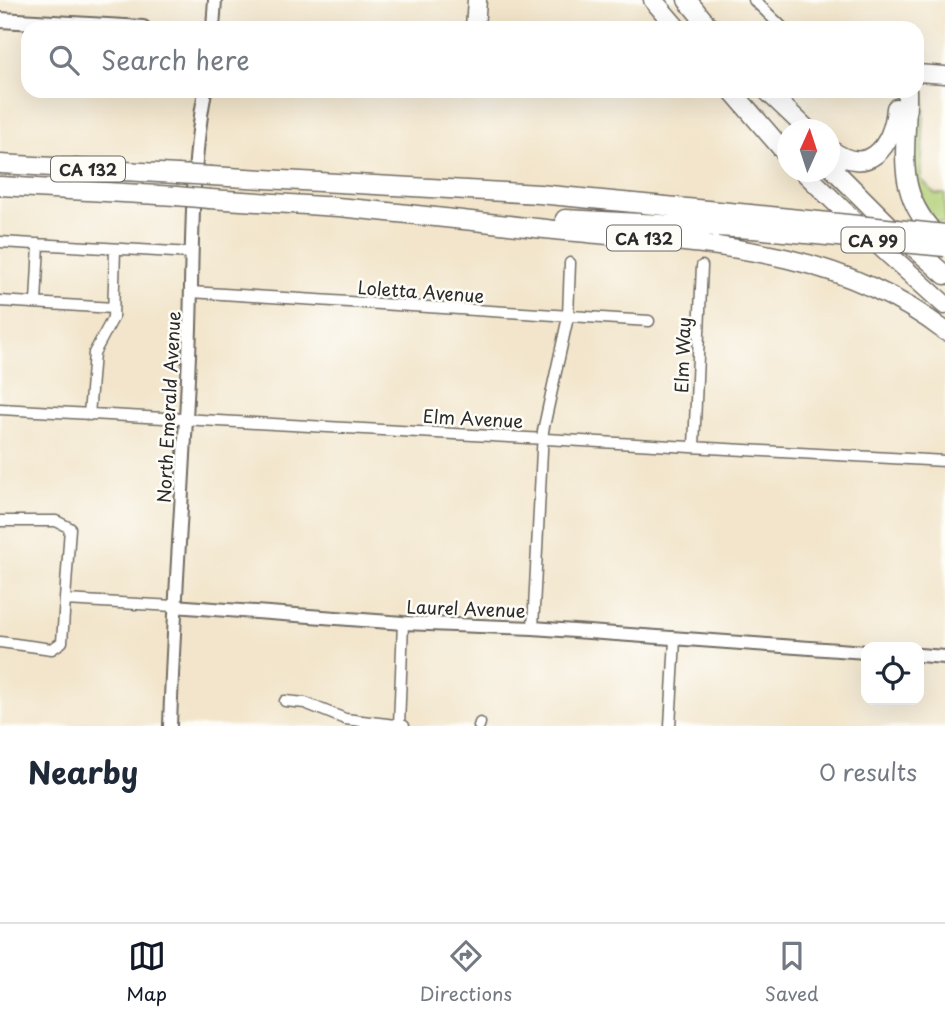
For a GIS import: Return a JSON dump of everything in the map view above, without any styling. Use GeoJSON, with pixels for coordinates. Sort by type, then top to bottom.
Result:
{"type":"FeatureCollection","features":[{"type":"Feature","properties":{"kind":"highway"},"geometry":{"type":"LineString","coordinates":[[466,21],[468,0]]}},
{"type":"Feature","properties":{"kind":"highway"},"geometry":{"type":"LineString","coordinates":[[476,21],[477,0]]}},
{"type":"Feature","properties":{"kind":"highway"},"geometry":{"type":"LineString","coordinates":[[653,0],[671,21]]}},
{"type":"Feature","properties":{"kind":"highway"},"geometry":{"type":"LineString","coordinates":[[687,0],[704,21]]}},
{"type":"Feature","properties":{"kind":"highway"},"geometry":{"type":"LineString","coordinates":[[738,98],[777,143]]}},
{"type":"Feature","properties":{"kind":"highway"},"geometry":{"type":"LineString","coordinates":[[771,98],[788,119]]}},
{"type":"Feature","properties":{"kind":"highway"},"geometry":{"type":"LineString","coordinates":[[773,98],[796,119]]}},
{"type":"Feature","properties":{"kind":"highway"},"geometry":{"type":"LineString","coordinates":[[840,155],[854,159],[871,157],[882,150],[894,128],[897,98]]}},
{"type":"Feature","properties":{"kind":"highway"},"geometry":{"type":"LineString","coordinates":[[907,98],[904,155],[908,185],[922,218],[945,245]]}},
{"type":"Feature","properties":{"kind":"highway","name":"CA 132"},"geometry":{"type":"LineString","coordinates":[[0,164],[525,193],[751,222],[945,234]]}},
{"type":"Feature","properties":{"kind":"highway","name":"CA 99"},"geometry":{"type":"LineString","coordinates":[[840,176],[893,229],[945,275]]}},
{"type":"Feature","properties":{"kind":"highway","name":"CA 99"},"geometry":{"type":"LineString","coordinates":[[814,182],[884,250],[945,304]]}},
{"type":"Feature","properties":{"kind":"highway","name":"CA 132"},"geometry":{"type":"LineString","coordinates":[[0,186],[327,206],[639,238],[781,256],[832,270],[868,284],[902,302],[945,331]]}},
{"type":"Feature","properties":{"kind":"highway"},"geometry":{"type":"LineString","coordinates":[[327,206],[751,222],[945,245]]}},
{"type":"Feature","properties":{"kind":"main road"},"geometry":{"type":"LineString","coordinates":[[0,20],[21,21]]}},
{"type":"Feature","properties":{"kind":"main road"},"geometry":{"type":"LineString","coordinates":[[924,74],[945,75]]}},
{"type":"Feature","properties":{"kind":"street"},"geometry":{"type":"LineString","coordinates":[[214,21],[215,0]]}},
{"type":"Feature","properties":{"kind":"street"},"geometry":{"type":"LineString","coordinates":[[754,0],[776,21]]}},
{"type":"Feature","properties":{"kind":"street","name":"North Emerald Avenue"},"geometry":{"type":"LineString","coordinates":[[170,726],[192,253],[204,98]]}},
{"type":"Feature","properties":{"kind":"street"},"geometry":{"type":"LineString","coordinates":[[0,242],[192,253]]}},
{"type":"Feature","properties":{"kind":"street"},"geometry":{"type":"LineString","coordinates":[[36,303],[39,244]]}},
{"type":"Feature","properties":{"kind":"street"},"geometry":{"type":"LineString","coordinates":[[89,415],[93,358],[110,325],[113,308],[115,249]]}},
{"type":"Feature","properties":{"kind":"street"},"geometry":{"type":"LineString","coordinates":[[533,628],[543,438],[568,317],[570,263]]}},
{"type":"Feature","properties":{"kind":"street","name":"Elm Way"},"geometry":{"type":"LineString","coordinates":[[694,446],[702,266]]}},
{"type":"Feature","properties":{"kind":"street","name":"Loletta Avenue"},"geometry":{"type":"LineString","coordinates":[[191,292],[649,321]]}},
{"type":"Feature","properties":{"kind":"street"},"geometry":{"type":"LineString","coordinates":[[0,301],[113,308]]}},
{"type":"Feature","properties":{"kind":"street","name":"Elm Avenue"},"geometry":{"type":"LineString","coordinates":[[0,410],[945,461]]}},
{"type":"Feature","properties":{"kind":"street"},"geometry":{"type":"LineString","coordinates":[[0,521],[56,522],[69,528],[62,642],[52,649],[0,642]]}},
{"type":"Feature","properties":{"kind":"street","name":"Laurel Avenue"},"geometry":{"type":"LineString","coordinates":[[65,600],[404,623],[533,628],[861,652]]}},
{"type":"Feature","properties":{"kind":"street"},"geometry":{"type":"LineString","coordinates":[[285,701],[305,703],[345,719],[402,725],[404,623]]}},
{"type":"Feature","properties":{"kind":"street"},"geometry":{"type":"LineString","coordinates":[[670,726],[675,640]]}},
{"type":"Feature","properties":{"kind":"street"},"geometry":{"type":"LineString","coordinates":[[924,655],[945,657]]}},
{"type":"Feature","properties":{"kind":"green space"},"geometry":{"type":"Polygon","coordinates":[[[925,92],[921,179],[935,194],[945,194],[945,223],[933,222],[918,194],[915,178],[912,146],[913,98],[924,98],[925,92]]]}}]}
